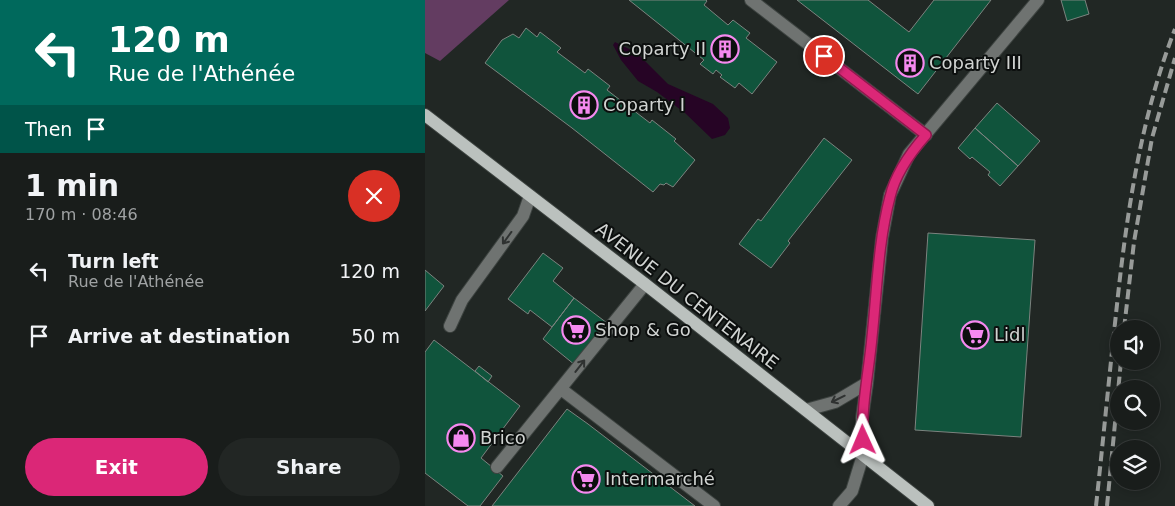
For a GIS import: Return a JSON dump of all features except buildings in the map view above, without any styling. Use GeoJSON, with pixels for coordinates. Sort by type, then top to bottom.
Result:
{"type":"FeatureCollection","features":[{"type":"Feature","properties":{"kind":"main road","name":"AVENUE DU CENTENAIRE"},"geometry":{"type":"LineString","coordinates":[[425,115],[645,284],[927,506]]}},
{"type":"Feature","properties":{"kind":"street"},"geometry":{"type":"LineString","coordinates":[[751,0],[926,135]]}},
{"type":"Feature","properties":{"kind":"street"},"geometry":{"type":"LineString","coordinates":[[839,506],[852,491],[863,455],[862,418],[882,238],[890,195],[909,154],[1038,0]]}},
{"type":"Feature","properties":{"kind":"street"},"geometry":{"type":"LineString","coordinates":[[451,326],[461,300],[523,216],[530,196]]}},
{"type":"Feature","properties":{"kind":"street"},"geometry":{"type":"LineString","coordinates":[[497,467],[645,284]]}},
{"type":"Feature","properties":{"kind":"street"},"geometry":{"type":"LineString","coordinates":[[806,410],[835,402],[867,383]]}},
{"type":"Feature","properties":{"kind":"street"},"geometry":{"type":"LineString","coordinates":[[561,389],[714,506]]}},
{"type":"Feature","properties":{"kind":"shaded area"},"geometry":{"type":"Polygon","coordinates":[[[425,0],[509,0],[440,61],[425,53],[425,0]]]}},
{"type":"Feature","properties":{"kind":"shaded area"},"geometry":{"type":"Polygon","coordinates":[[[615,42],[637,53],[668,84],[713,104],[728,118],[730,128],[725,135],[712,139],[685,113],[657,92],[638,81],[621,60],[613,45],[615,42]]]}},
{"type":"Feature","properties":{"kind":"railway"},"geometry":{"type":"LineString","coordinates":[[1096,506],[1120,278],[1130,205],[1152,98],[1175,29]]}},
{"type":"Feature","properties":{"kind":"railway"},"geometry":{"type":"LineString","coordinates":[[1125,320],[1134,242],[1152,138],[1175,58]]}},
{"type":"Feature","properties":{"kind":"railway"},"geometry":{"type":"LineString","coordinates":[[1107,506],[1120,370]]}},
{"type":"Feature","properties":{"kind":"place","name":"Coparty II"},"geometry":{"type":"Point","coordinates":[725,49]}},
{"type":"Feature","properties":{"kind":"place","name":"Coparty III"},"geometry":{"type":"Point","coordinates":[910,63]}},
{"type":"Feature","properties":{"kind":"place","name":"Coparty I"},"geometry":{"type":"Point","coordinates":[584,105]}},
{"type":"Feature","properties":{"kind":"place","name":"Shop & Go"},"geometry":{"type":"Point","coordinates":[576,330]}},
{"type":"Feature","properties":{"kind":"place","name":"Lidl"},"geometry":{"type":"Point","coordinates":[975,335]}},
{"type":"Feature","properties":{"kind":"place","name":"Brico"},"geometry":{"type":"Point","coordinates":[461,438]}},
{"type":"Feature","properties":{"kind":"place","name":"Intermarché"},"geometry":{"type":"Point","coordinates":[586,479]}},
{"type":"Feature","properties":{"kind":"route"},"geometry":{"type":"LineString","coordinates":[[824,56],[926,135],[909,154],[890,195],[882,238],[863,408],[863,440]]}}]}
